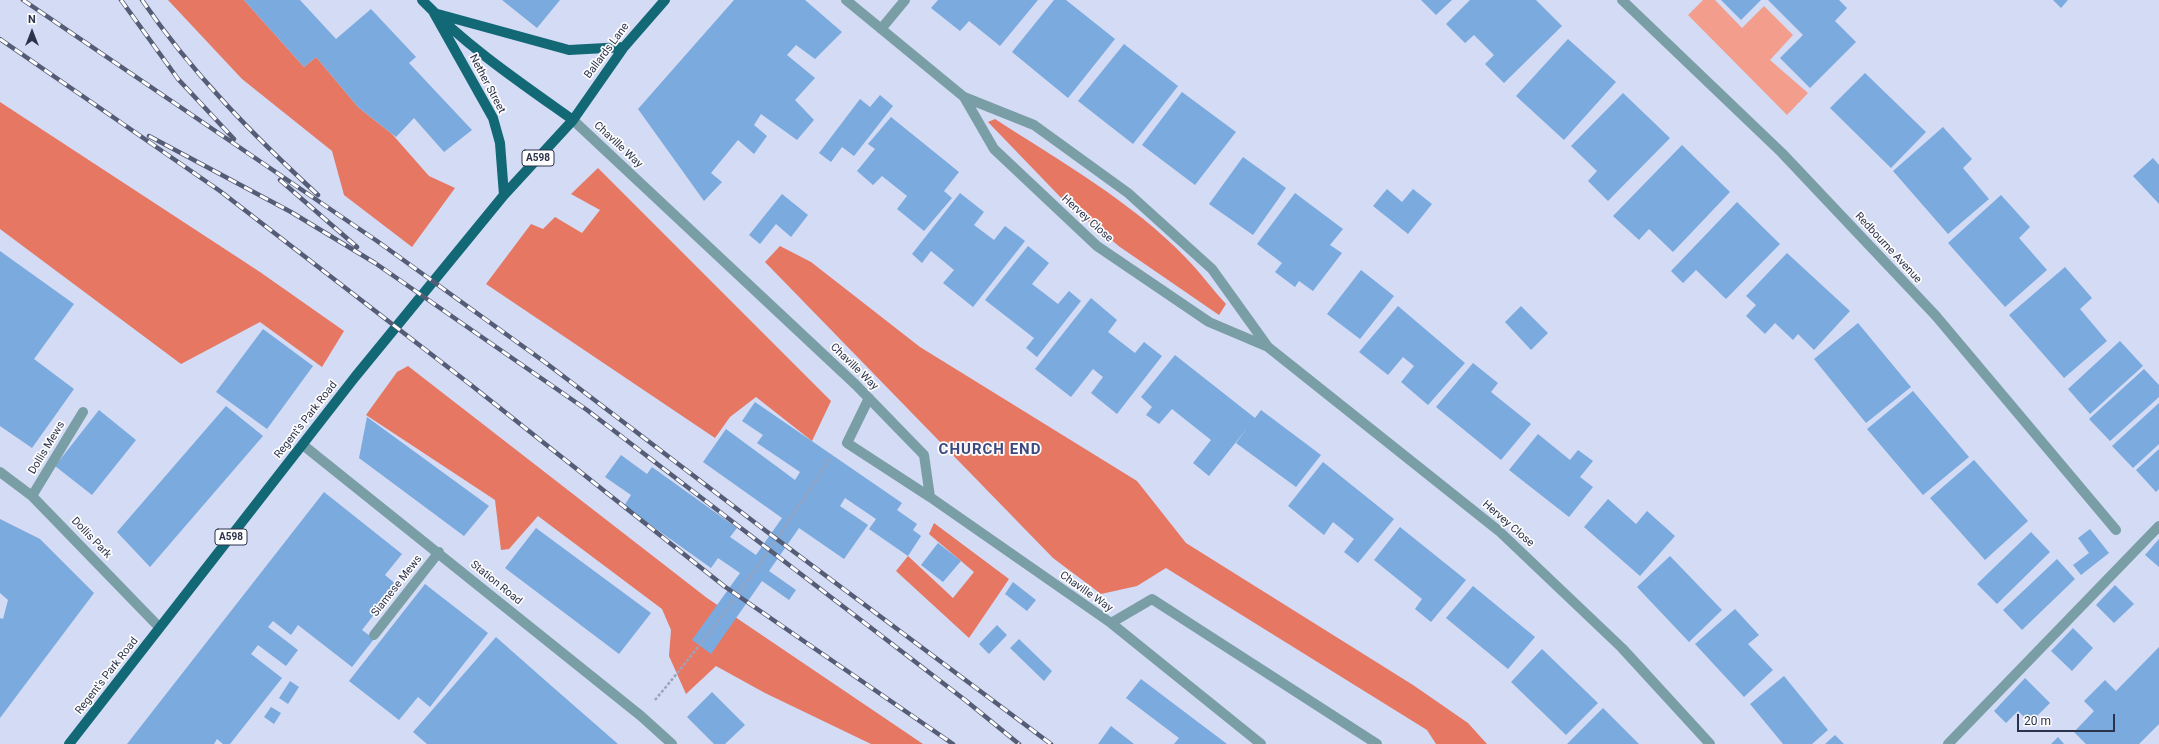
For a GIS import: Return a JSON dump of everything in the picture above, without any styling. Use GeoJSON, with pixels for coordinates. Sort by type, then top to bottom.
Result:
{"type":"FeatureCollection","features":[{"type":"Feature","properties":{"kind":"main road","name":"Nether Street"},"geometry":{"type":"LineString","coordinates":[[422,0],[434,13],[513,78],[573,120]]}},
{"type":"Feature","properties":{"kind":"main road","name":"Ballards Lane"},"geometry":{"type":"LineString","coordinates":[[573,120],[624,47],[665,0]]}},
{"type":"Feature","properties":{"kind":"main road","name":"Nether Street"},"geometry":{"type":"LineString","coordinates":[[434,13],[493,118],[500,143],[504,195]]}},
{"type":"Feature","properties":{"kind":"main road"},"geometry":{"type":"LineString","coordinates":[[434,13],[569,50],[624,47]]}},
{"type":"Feature","properties":{"kind":"main road","name":"Regent's Park Road"},"geometry":{"type":"LineString","coordinates":[[69,744],[355,377],[504,195],[573,120]]}},
{"type":"Feature","properties":{"kind":"street","name":"Hervey Close"},"geometry":{"type":"LineString","coordinates":[[846,0],[964,97],[1034,125],[1128,193],[1212,269],[1268,347]]}},
{"type":"Feature","properties":{"kind":"street"},"geometry":{"type":"LineString","coordinates":[[881,29],[905,0]]}},
{"type":"Feature","properties":{"kind":"street","name":"Redbourne Avenue"},"geometry":{"type":"LineString","coordinates":[[1622,0],[1782,153],[1936,316],[2116,530]]}},
{"type":"Feature","properties":{"kind":"street","name":"Hervey Close"},"geometry":{"type":"LineString","coordinates":[[964,97],[994,149],[1097,246],[1209,322],[1268,347],[1500,531],[1622,648],[1710,744]]}},
{"type":"Feature","properties":{"kind":"street","name":"Chaville Way"},"geometry":{"type":"LineString","coordinates":[[573,120],[869,398],[924,455],[930,497],[1111,623],[1261,744]]}},
{"type":"Feature","properties":{"kind":"street"},"geometry":{"type":"LineString","coordinates":[[869,398],[847,443],[930,497]]}},
{"type":"Feature","properties":{"kind":"street","name":"Dollis Mews"},"geometry":{"type":"LineString","coordinates":[[32,496],[83,412]]}},
{"type":"Feature","properties":{"kind":"street","name":"Station Road"},"geometry":{"type":"LineString","coordinates":[[303,444],[641,716],[672,744]]}},
{"type":"Feature","properties":{"kind":"street","name":"Dollis Park"},"geometry":{"type":"LineString","coordinates":[[0,472],[32,496],[160,627]]}},
{"type":"Feature","properties":{"kind":"street"},"geometry":{"type":"LineString","coordinates":[[1948,744],[2159,526]]}},
{"type":"Feature","properties":{"kind":"street","name":"Siamese Mews"},"geometry":{"type":"LineString","coordinates":[[374,635],[439,552]]}},
{"type":"Feature","properties":{"kind":"street","name":"Chaville Way"},"geometry":{"type":"LineString","coordinates":[[1111,623],[1152,599],[1377,744]]}},
{"type":"Feature","properties":{"kind":"path"},"geometry":{"type":"LineString","coordinates":[[641,716],[700,646],[803,500],[832,455]]}},
{"type":"Feature","properties":{"kind":"shaded area"},"geometry":{"type":"Polygon","coordinates":[[[168,0],[244,0],[304,67],[316,57],[358,107],[392,134],[429,176],[455,188],[412,247],[344,195],[332,151],[242,79],[168,0]]]}},
{"type":"Feature","properties":{"kind":"shaded area"},"geometry":{"type":"Polygon","coordinates":[[[1703,0],[1715,0],[1742,28],[1764,6],[1793,35],[1770,60],[1808,93],[1787,115],[1688,15],[1703,0]]]}},
{"type":"Feature","properties":{"kind":"shaded area"},"geometry":{"type":"Polygon","coordinates":[[[0,102],[260,272],[344,331],[322,367],[260,322],[181,364],[0,229],[0,102]]]}},
{"type":"Feature","properties":{"kind":"shaded area"},"geometry":{"type":"Polygon","coordinates":[[[995,119],[1095,183],[1143,219],[1165,238],[1191,263],[1226,304],[1219,315],[1120,247],[1068,205],[988,122],[995,119]]]}},
{"type":"Feature","properties":{"kind":"shaded area"},"geometry":{"type":"Polygon","coordinates":[[[598,168],[831,401],[812,441],[756,397],[730,417],[715,438],[486,284],[531,224],[543,229],[555,217],[582,233],[600,210],[571,194],[598,168]]]}},
{"type":"Feature","properties":{"kind":"shaded area"},"geometry":{"type":"Polygon","coordinates":[[[780,246],[811,262],[920,347],[1137,481],[1186,543],[1413,685],[1468,723],[1487,744],[1436,744],[1427,730],[1166,568],[1137,586],[1101,594],[1053,558],[765,262],[780,246]]]}},
{"type":"Feature","properties":{"kind":"shaded area"},"geometry":{"type":"Polygon","coordinates":[[[408,366],[707,598],[923,744],[871,744],[765,693],[716,666],[686,694],[669,656],[671,630],[662,609],[538,516],[509,549],[501,550],[495,500],[366,415],[397,372],[408,366]]]}},
{"type":"Feature","properties":{"kind":"shaded area"},"geometry":{"type":"Polygon","coordinates":[[[934,523],[1009,579],[969,638],[896,571],[908,556],[953,598],[974,572],[929,534],[934,523]]]}},
{"type":"Feature","properties":{"kind":"building"},"geometry":{"type":"Polygon","coordinates":[[[244,0],[300,0],[336,39],[371,9],[416,57],[409,63],[472,130],[444,152],[414,118],[396,137],[358,107],[316,57],[304,67],[244,0]]]}},
{"type":"Feature","properties":{"kind":"building"},"geometry":{"type":"Polygon","coordinates":[[[502,0],[560,0],[537,28],[502,0]]]}},
{"type":"Feature","properties":{"kind":"building"},"geometry":{"type":"Polygon","coordinates":[[[734,0],[805,0],[842,32],[815,59],[796,45],[787,55],[815,78],[795,100],[814,120],[797,140],[761,114],[754,125],[767,136],[754,154],[738,140],[711,173],[722,182],[704,201],[638,109],[734,0]]]}},
{"type":"Feature","properties":{"kind":"building"},"geometry":{"type":"Polygon","coordinates":[[[938,0],[1038,0],[1000,46],[969,21],[960,31],[931,8],[938,0]]]}},
{"type":"Feature","properties":{"kind":"building"},"geometry":{"type":"Polygon","coordinates":[[[1054,0],[1066,0],[1115,39],[1068,98],[1012,52],[1054,0]]]}},
{"type":"Feature","properties":{"kind":"building"},"geometry":{"type":"Polygon","coordinates":[[[1421,0],[1452,0],[1436,15],[1421,0]]]}},
{"type":"Feature","properties":{"kind":"building"},"geometry":{"type":"Polygon","coordinates":[[[1470,0],[1536,0],[1562,26],[1504,83],[1485,64],[1494,55],[1474,35],[1465,43],[1446,24],[1470,0]]]}},
{"type":"Feature","properties":{"kind":"building"},"geometry":{"type":"Polygon","coordinates":[[[1721,0],[1761,0],[1741,20],[1721,0]]]}},
{"type":"Feature","properties":{"kind":"building"},"geometry":{"type":"Polygon","coordinates":[[[1768,0],[1839,0],[1847,8],[1835,21],[1856,42],[1810,88],[1780,58],[1803,35],[1768,0]]]}},
{"type":"Feature","properties":{"kind":"building"},"geometry":{"type":"Polygon","coordinates":[[[2053,0],[2068,0],[2061,8],[2053,0]]]}},
{"type":"Feature","properties":{"kind":"building"},"geometry":{"type":"Polygon","coordinates":[[[1568,39],[1616,82],[1564,140],[1516,96],[1568,39]]]}},
{"type":"Feature","properties":{"kind":"building"},"geometry":{"type":"Polygon","coordinates":[[[1124,44],[1178,86],[1133,144],[1078,101],[1124,44]]]}},
{"type":"Feature","properties":{"kind":"building"},"geometry":{"type":"Polygon","coordinates":[[[1865,73],[1926,132],[1891,168],[1830,108],[1865,73]]]}},
{"type":"Feature","properties":{"kind":"building"},"geometry":{"type":"Polygon","coordinates":[[[1182,92],[1236,132],[1195,185],[1142,145],[1182,92]]]}},
{"type":"Feature","properties":{"kind":"building"},"geometry":{"type":"Polygon","coordinates":[[[1623,93],[1670,138],[1608,201],[1588,181],[1597,171],[1571,146],[1623,93]]]}},
{"type":"Feature","properties":{"kind":"building"},"geometry":{"type":"Polygon","coordinates":[[[880,95],[893,106],[854,156],[842,147],[831,162],[819,153],[860,99],[870,107],[880,95]]]}},
{"type":"Feature","properties":{"kind":"building"},"geometry":{"type":"Polygon","coordinates":[[[891,117],[959,172],[944,191],[952,198],[924,231],[897,209],[907,196],[882,176],[873,185],[857,171],[875,149],[868,144],[891,117]]]}},
{"type":"Feature","properties":{"kind":"building"},"geometry":{"type":"Polygon","coordinates":[[[1943,127],[1972,159],[1963,168],[1989,199],[1948,234],[1893,171],[1943,127]]]}},
{"type":"Feature","properties":{"kind":"building"},"geometry":{"type":"Polygon","coordinates":[[[1682,145],[1730,192],[1673,252],[1649,229],[1639,240],[1613,216],[1682,145]]]}},
{"type":"Feature","properties":{"kind":"building"},"geometry":{"type":"Polygon","coordinates":[[[1243,157],[1286,188],[1253,235],[1209,204],[1243,157]]]}},
{"type":"Feature","properties":{"kind":"building"},"geometry":{"type":"Polygon","coordinates":[[[2153,158],[2159,165],[2159,204],[2133,176],[2153,158]]]}},
{"type":"Feature","properties":{"kind":"building"},"geometry":{"type":"Polygon","coordinates":[[[1387,189],[1402,202],[1413,189],[1432,204],[1408,234],[1373,206],[1387,189]]]}},
{"type":"Feature","properties":{"kind":"building"},"geometry":{"type":"Polygon","coordinates":[[[960,193],[984,212],[974,225],[994,240],[1005,226],[1025,241],[973,307],[943,283],[954,270],[931,251],[922,263],[912,254],[960,193]]]}},
{"type":"Feature","properties":{"kind":"building"},"geometry":{"type":"Polygon","coordinates":[[[1295,193],[1343,229],[1330,245],[1342,253],[1313,291],[1299,281],[1295,287],[1275,272],[1282,263],[1257,244],[1295,193]]]}},
{"type":"Feature","properties":{"kind":"building"},"geometry":{"type":"Polygon","coordinates":[[[782,194],[808,215],[791,237],[776,224],[760,244],[749,235],[782,194]]]}},
{"type":"Feature","properties":{"kind":"building"},"geometry":{"type":"Polygon","coordinates":[[[2001,195],[2030,227],[2019,238],[2047,270],[2005,307],[1948,243],[2001,195]]]}},
{"type":"Feature","properties":{"kind":"building"},"geometry":{"type":"Polygon","coordinates":[[[1737,202],[1780,244],[1726,299],[1696,270],[1683,283],[1671,271],[1737,202]]]}},
{"type":"Feature","properties":{"kind":"building"},"geometry":{"type":"Polygon","coordinates":[[[1028,246],[1049,263],[1032,284],[1058,304],[1069,291],[1081,301],[1037,357],[1026,348],[1034,338],[985,300],[1028,246]]]}},
{"type":"Feature","properties":{"kind":"building"},"geometry":{"type":"Polygon","coordinates":[[[0,251],[74,304],[34,359],[74,389],[32,448],[0,426],[0,251]]]}},
{"type":"Feature","properties":{"kind":"building"},"geometry":{"type":"Polygon","coordinates":[[[1787,253],[1850,311],[1814,350],[1798,334],[1793,340],[1775,323],[1765,334],[1746,316],[1756,305],[1746,296],[1787,253]]]}},
{"type":"Feature","properties":{"kind":"building"},"geometry":{"type":"Polygon","coordinates":[[[2065,267],[2092,298],[2080,309],[2107,341],[2064,378],[2009,315],[2065,267]]]}},
{"type":"Feature","properties":{"kind":"building"},"geometry":{"type":"Polygon","coordinates":[[[1361,270],[1394,296],[1360,339],[1327,314],[1361,270]]]}},
{"type":"Feature","properties":{"kind":"building"},"geometry":{"type":"Polygon","coordinates":[[[1091,298],[1117,320],[1108,332],[1135,353],[1144,342],[1162,356],[1117,414],[1091,393],[1103,377],[1093,369],[1071,397],[1035,369],[1091,298]]]}},
{"type":"Feature","properties":{"kind":"building"},"geometry":{"type":"Polygon","coordinates":[[[1398,306],[1465,363],[1428,405],[1401,382],[1414,366],[1403,357],[1388,375],[1359,352],[1398,306]]]}},
{"type":"Feature","properties":{"kind":"building"},"geometry":{"type":"Polygon","coordinates":[[[1521,306],[1548,333],[1531,350],[1505,322],[1521,306]]]}},
{"type":"Feature","properties":{"kind":"building"},"geometry":{"type":"Polygon","coordinates":[[[1858,323],[1911,387],[1866,423],[1814,359],[1858,323]]]}},
{"type":"Feature","properties":{"kind":"building"},"geometry":{"type":"Polygon","coordinates":[[[263,329],[313,366],[267,429],[216,392],[263,329]]]}},
{"type":"Feature","properties":{"kind":"building"},"geometry":{"type":"Polygon","coordinates":[[[2120,341],[2143,366],[2090,414],[2068,389],[2120,341]]]}},
{"type":"Feature","properties":{"kind":"building"},"geometry":{"type":"Polygon","coordinates":[[[1175,355],[1255,418],[1261,410],[1321,455],[1296,487],[1236,443],[1248,427],[1209,476],[1193,463],[1211,440],[1172,409],[1159,424],[1146,415],[1152,407],[1141,397],[1175,355]]]}},
{"type":"Feature","properties":{"kind":"building"},"geometry":{"type":"Polygon","coordinates":[[[1473,363],[1498,383],[1491,392],[1531,424],[1501,460],[1436,407],[1473,363]]]}},
{"type":"Feature","properties":{"kind":"building"},"geometry":{"type":"Polygon","coordinates":[[[2144,369],[2159,385],[2159,397],[2110,441],[2089,419],[2144,369]]]}},
{"type":"Feature","properties":{"kind":"building"},"geometry":{"type":"Polygon","coordinates":[[[1913,391],[1969,457],[1923,495],[1867,429],[1913,391]]]}},
{"type":"Feature","properties":{"kind":"building"},"geometry":{"type":"Polygon","coordinates":[[[755,402],[902,503],[897,510],[917,524],[913,530],[921,536],[908,556],[869,529],[876,519],[845,498],[840,506],[868,525],[844,559],[799,528],[769,571],[796,590],[789,600],[762,581],[711,654],[692,640],[740,573],[718,558],[711,568],[624,506],[631,495],[605,477],[621,455],[647,474],[652,467],[737,528],[730,537],[756,555],[782,518],[703,462],[726,429],[795,480],[800,472],[757,443],[763,435],[742,421],[755,402]]]}},
{"type":"Feature","properties":{"kind":"building"},"geometry":{"type":"Polygon","coordinates":[[[2159,403],[2159,444],[2133,468],[2112,446],[2159,403]]]}},
{"type":"Feature","properties":{"kind":"building"},"geometry":{"type":"Polygon","coordinates":[[[226,406],[263,436],[150,567],[117,532],[226,406]]]}},
{"type":"Feature","properties":{"kind":"building"},"geometry":{"type":"Polygon","coordinates":[[[99,410],[136,440],[92,495],[55,466],[99,410]]]}},
{"type":"Feature","properties":{"kind":"building"},"geometry":{"type":"Polygon","coordinates":[[[367,417],[489,506],[464,536],[359,458],[367,417]]]}},
{"type":"Feature","properties":{"kind":"building"},"geometry":{"type":"Polygon","coordinates":[[[1538,434],[1570,460],[1578,450],[1593,461],[1580,477],[1593,487],[1569,517],[1509,470],[1538,434]]]}},
{"type":"Feature","properties":{"kind":"building"},"geometry":{"type":"Polygon","coordinates":[[[2159,449],[2159,489],[2156,492],[2136,470],[2159,449]]]}},
{"type":"Feature","properties":{"kind":"building"},"geometry":{"type":"Polygon","coordinates":[[[1974,460],[2028,521],[1985,560],[1930,498],[1974,460]]]}},
{"type":"Feature","properties":{"kind":"building"},"geometry":{"type":"Polygon","coordinates":[[[1323,462],[1394,519],[1358,563],[1344,552],[1354,539],[1333,522],[1324,535],[1288,506],[1323,462]]]}},
{"type":"Feature","properties":{"kind":"building"},"geometry":{"type":"Polygon","coordinates":[[[324,492],[402,554],[385,575],[397,585],[362,630],[374,639],[352,667],[298,625],[291,635],[273,621],[268,627],[298,650],[286,666],[258,645],[251,654],[282,678],[230,744],[223,744],[217,739],[214,744],[127,744],[324,492]]]}},
{"type":"Feature","properties":{"kind":"building"},"geometry":{"type":"Polygon","coordinates":[[[1608,499],[1636,524],[1647,511],[1675,536],[1640,576],[1584,527],[1608,499]]]}},
{"type":"Feature","properties":{"kind":"building"},"geometry":{"type":"Polygon","coordinates":[[[0,519],[40,539],[94,593],[0,718],[0,618],[3,619],[8,600],[0,593],[0,519]]]}},
{"type":"Feature","properties":{"kind":"building"},"geometry":{"type":"Polygon","coordinates":[[[1400,527],[1466,580],[1431,622],[1415,609],[1422,599],[1374,560],[1400,527]]]}},
{"type":"Feature","properties":{"kind":"building"},"geometry":{"type":"Polygon","coordinates":[[[536,528],[651,613],[619,654],[505,568],[536,528]]]}},
{"type":"Feature","properties":{"kind":"building"},"geometry":{"type":"Polygon","coordinates":[[[2090,529],[2109,553],[2081,575],[2073,565],[2089,553],[2078,538],[2090,529]]]}},
{"type":"Feature","properties":{"kind":"building"},"geometry":{"type":"Polygon","coordinates":[[[2031,532],[2050,552],[1997,604],[1977,584],[2031,532]]]}},
{"type":"Feature","properties":{"kind":"building"},"geometry":{"type":"Polygon","coordinates":[[[2159,539],[2159,567],[2145,555],[2159,539]]]}},
{"type":"Feature","properties":{"kind":"building"},"geometry":{"type":"Polygon","coordinates":[[[938,543],[961,561],[943,582],[921,565],[938,543]]]}},
{"type":"Feature","properties":{"kind":"building"},"geometry":{"type":"Polygon","coordinates":[[[1670,556],[1722,610],[1689,642],[1637,587],[1670,556]]]}},
{"type":"Feature","properties":{"kind":"building"},"geometry":{"type":"Polygon","coordinates":[[[2057,559],[2075,579],[2022,630],[2003,610],[2057,559]]]}},
{"type":"Feature","properties":{"kind":"building"},"geometry":{"type":"Polygon","coordinates":[[[1013,582],[1036,600],[1027,611],[1005,594],[1013,582]]]}},
{"type":"Feature","properties":{"kind":"building"},"geometry":{"type":"Polygon","coordinates":[[[425,584],[488,633],[430,707],[418,697],[399,720],[349,681],[425,584]]]}},
{"type":"Feature","properties":{"kind":"building"},"geometry":{"type":"Polygon","coordinates":[[[2115,585],[2134,604],[2114,623],[2096,605],[2115,585]]]}},
{"type":"Feature","properties":{"kind":"building"},"geometry":{"type":"Polygon","coordinates":[[[1473,586],[1535,637],[1508,669],[1446,618],[1473,586]]]}},
{"type":"Feature","properties":{"kind":"building"},"geometry":{"type":"Polygon","coordinates":[[[1735,609],[1759,635],[1748,644],[1773,670],[1744,697],[1695,644],[1735,609]]]}},
{"type":"Feature","properties":{"kind":"building"},"geometry":{"type":"Polygon","coordinates":[[[997,625],[1007,635],[989,654],[979,644],[997,625]]]}},
{"type":"Feature","properties":{"kind":"building"},"geometry":{"type":"Polygon","coordinates":[[[2073,628],[2093,648],[2072,671],[2051,651],[2073,628]]]}},
{"type":"Feature","properties":{"kind":"building"},"geometry":{"type":"Polygon","coordinates":[[[496,637],[618,744],[427,744],[413,732],[496,637]]]}},
{"type":"Feature","properties":{"kind":"building"},"geometry":{"type":"Polygon","coordinates":[[[1019,639],[1052,671],[1044,681],[1010,648],[1019,639]]]}},
{"type":"Feature","properties":{"kind":"building"},"geometry":{"type":"Polygon","coordinates":[[[2159,647],[2159,724],[2139,744],[2086,744],[2074,732],[2094,711],[2084,701],[2105,680],[2116,691],[2159,647]]]}},
{"type":"Feature","properties":{"kind":"building"},"geometry":{"type":"Polygon","coordinates":[[[1542,649],[1598,703],[1566,735],[1511,682],[1542,649]]]}},
{"type":"Feature","properties":{"kind":"building"},"geometry":{"type":"Polygon","coordinates":[[[1784,676],[1828,730],[1812,744],[1783,744],[1750,704],[1784,676]]]}},
{"type":"Feature","properties":{"kind":"building"},"geometry":{"type":"Polygon","coordinates":[[[2025,678],[2050,703],[2030,723],[2018,711],[2006,723],[1994,711],[2025,678]]]}},
{"type":"Feature","properties":{"kind":"building"},"geometry":{"type":"Polygon","coordinates":[[[1141,679],[1227,744],[1174,744],[1179,738],[1126,698],[1141,679]]]}},
{"type":"Feature","properties":{"kind":"building"},"geometry":{"type":"Polygon","coordinates":[[[290,681],[299,687],[288,704],[279,698],[290,681]]]}},
{"type":"Feature","properties":{"kind":"building"},"geometry":{"type":"Polygon","coordinates":[[[712,692],[745,725],[725,744],[714,744],[687,717],[712,692]]]}},
{"type":"Feature","properties":{"kind":"building"},"geometry":{"type":"Polygon","coordinates":[[[271,707],[281,713],[274,724],[264,717],[271,707]]]}},
{"type":"Feature","properties":{"kind":"building"},"geometry":{"type":"Polygon","coordinates":[[[1603,708],[1639,744],[1567,744],[1603,708]]]}},
{"type":"Feature","properties":{"kind":"building"},"geometry":{"type":"Polygon","coordinates":[[[1111,726],[1134,744],[1098,744],[1111,726]]]}},
{"type":"Feature","properties":{"kind":"building"},"geometry":{"type":"Polygon","coordinates":[[[1835,735],[1844,744],[1825,744],[1835,735]]]}},
{"type":"Feature","properties":{"kind":"building"},"geometry":{"type":"Polygon","coordinates":[[[2058,737],[2064,744],[2051,744],[2058,737]]]}},
{"type":"Feature","properties":{"kind":"railway"},"geometry":{"type":"LineString","coordinates":[[23,0],[377,241],[546,363],[766,531],[1051,744]]}},
{"type":"Feature","properties":{"kind":"railway"},"geometry":{"type":"LineString","coordinates":[[121,0],[178,79],[234,139]]}},
{"type":"Feature","properties":{"kind":"railway"},"geometry":{"type":"LineString","coordinates":[[142,0],[161,27],[202,78],[270,150],[318,195]]}},
{"type":"Feature","properties":{"kind":"railway"},"geometry":{"type":"LineString","coordinates":[[0,39],[220,191],[471,385],[724,586],[953,744]]}},
{"type":"Feature","properties":{"kind":"railway"},"geometry":{"type":"LineString","coordinates":[[149,136],[291,212],[375,263],[587,410],[965,700],[1019,744]]}},
{"type":"Feature","properties":{"kind":"railway"},"geometry":{"type":"LineString","coordinates":[[280,180],[357,247]]}},
{"type":"Feature","properties":{"kind":"district","name":"CHURCH END"},"geometry":{"type":"Point","coordinates":[990,450]}}]}
